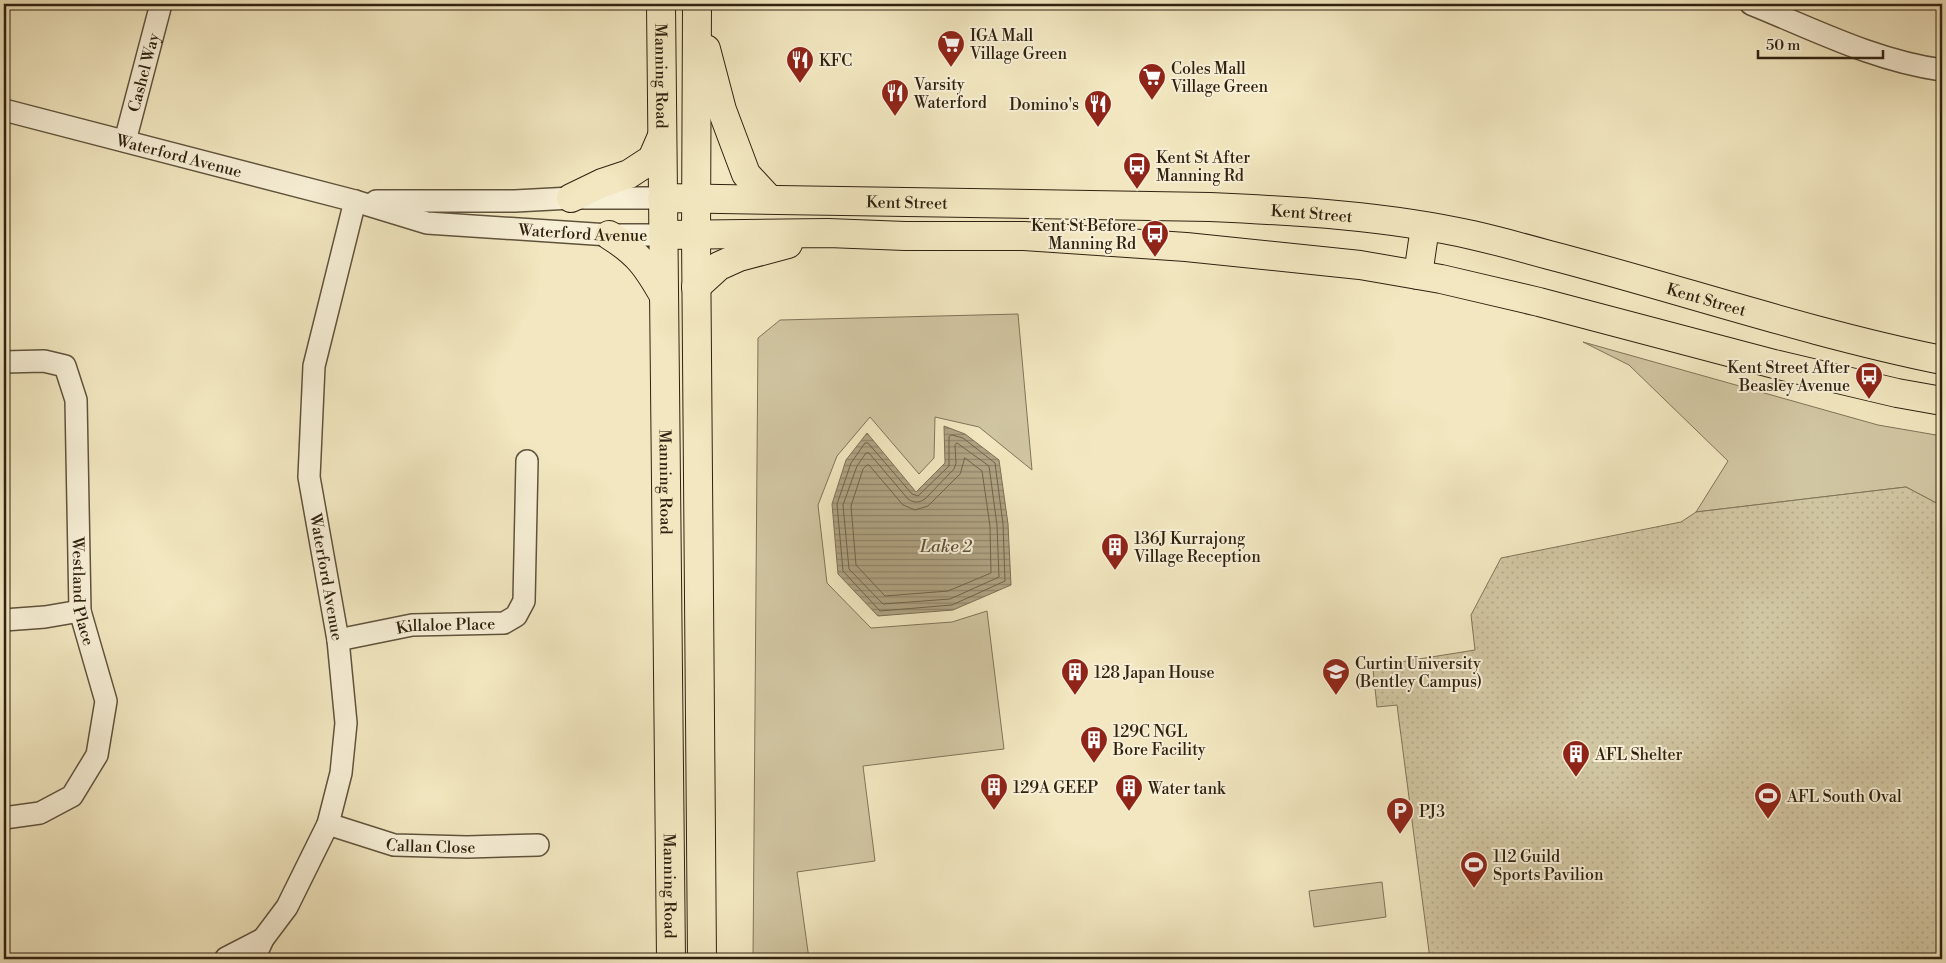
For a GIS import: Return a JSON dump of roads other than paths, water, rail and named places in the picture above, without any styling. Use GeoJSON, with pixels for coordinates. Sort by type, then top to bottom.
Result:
{"type":"FeatureCollection","features":[{"type":"Feature","properties":{"kind":"main road","name":"Manning Road"},"geometry":{"type":"LineString","coordinates":[[661,4],[670,959]]}},
{"type":"Feature","properties":{"kind":"main road","name":"Manning Road"},"geometry":{"type":"LineString","coordinates":[[697,10],[696,287],[702,959]]}},
{"type":"Feature","properties":{"kind":"main road"},"geometry":{"type":"LineString","coordinates":[[697,10],[722,110],[746,174],[769,199]]}},
{"type":"Feature","properties":{"kind":"main road"},"geometry":{"type":"LineString","coordinates":[[571,198],[602,182],[629,174],[652,159],[662,136]]}},
{"type":"Feature","properties":{"kind":"main road","name":"Kent Street"},"geometry":{"type":"LineString","coordinates":[[662,198],[1201,207],[1280,210],[1369,218],[1481,237],[1622,274],[1791,324],[1900,352],[1942,360]]}},
{"type":"Feature","properties":{"kind":"main road"},"geometry":{"type":"LineString","coordinates":[[1418,275],[1425,227]]}},
{"type":"Feature","properties":{"kind":"main road"},"geometry":{"type":"LineString","coordinates":[[696,287],[719,266],[739,257],[828,233]]}},
{"type":"Feature","properties":{"kind":"main road","name":"Kent Street"},"geometry":{"type":"LineString","coordinates":[[662,235],[828,233],[905,236],[1024,236],[1186,246],[1342,263],[1418,275],[1540,302],[1831,377],[1897,393],[1942,401]]}},
{"type":"Feature","properties":{"kind":"main road"},"geometry":{"type":"LineString","coordinates":[[609,235],[629,247],[648,268],[664,297]]}},
{"type":"Feature","properties":{"kind":"street","name":"Cashel Way"},"geometry":{"type":"LineString","coordinates":[[125,141],[162,4]]}},
{"type":"Feature","properties":{"kind":"street"},"geometry":{"type":"LineString","coordinates":[[1751,4],[1867,52],[1942,70]]}},
{"type":"Feature","properties":{"kind":"street","name":"Waterford Avenue"},"geometry":{"type":"LineString","coordinates":[[4,110],[356,201],[427,223],[609,235],[662,235]]}},
{"type":"Feature","properties":{"kind":"street","name":"Waterford Avenue"},"geometry":{"type":"LineString","coordinates":[[356,201],[515,201],[571,198],[662,198]]}},
{"type":"Feature","properties":{"kind":"street","name":"Waterford Avenue"},"geometry":{"type":"LineString","coordinates":[[254,959],[263,939],[287,907],[328,824],[341,773],[346,723],[338,640],[310,477],[311,431],[314,366],[356,201]]}},
{"type":"Feature","properties":{"kind":"street","name":"Westland Place"},"geometry":{"type":"LineString","coordinates":[[4,362],[44,361],[65,366],[76,400],[80,611],[106,701],[97,756],[72,796],[40,813],[4,818]]}},
{"type":"Feature","properties":{"kind":"street","name":"Killaloe Place"},"geometry":{"type":"LineString","coordinates":[[338,640],[412,625],[504,623],[516,616],[524,601],[527,462]]}},
{"type":"Feature","properties":{"kind":"street"},"geometry":{"type":"LineString","coordinates":[[4,620],[45,617],[80,611]]}},
{"type":"Feature","properties":{"kind":"street","name":"Callan Close"},"geometry":{"type":"LineString","coordinates":[[328,824],[394,845],[467,847],[538,845]]}},
{"type":"Feature","properties":{"kind":"street","name":"Waterford Avenue"},"geometry":{"type":"LineString","coordinates":[[225,959],[263,939]]}},
{"type":"Feature","properties":{"kind":"water","name":"Lake 2"},"geometry":{"type":"Polygon","coordinates":[[[944,426],[965,434],[999,460],[1008,524],[1011,585],[953,610],[878,616],[838,574],[832,504],[846,460],[867,433],[916,492],[945,463],[944,426]]]}},
{"type":"Feature","properties":{"kind":"place","name":"IGA Mall Village Green"},"geometry":{"type":"Point","coordinates":[951,68]}},
{"type":"Feature","properties":{"kind":"place","name":"KFC"},"geometry":{"type":"Point","coordinates":[800,84]}},
{"type":"Feature","properties":{"kind":"place","name":"Coles Mall Village Green"},"geometry":{"type":"Point","coordinates":[1152,101]}},
{"type":"Feature","properties":{"kind":"place","name":"Varsity Waterford"},"geometry":{"type":"Point","coordinates":[895,117]}},
{"type":"Feature","properties":{"kind":"place","name":"Domino's"},"geometry":{"type":"Point","coordinates":[1098,128]}},
{"type":"Feature","properties":{"kind":"place","name":"Kent St After Manning Rd"},"geometry":{"type":"Point","coordinates":[1137,190]}},
{"type":"Feature","properties":{"kind":"place","name":"Kent St Before Manning Rd"},"geometry":{"type":"Point","coordinates":[1155,258]}},
{"type":"Feature","properties":{"kind":"place","name":"Kent Street After Beasley Avenue"},"geometry":{"type":"Point","coordinates":[1869,400]}},
{"type":"Feature","properties":{"kind":"place","name":"136J Kurrajong Village Reception"},"geometry":{"type":"Point","coordinates":[1115,571]}},
{"type":"Feature","properties":{"kind":"place","name":"128 Japan House"},"geometry":{"type":"Point","coordinates":[1075,696]}},
{"type":"Feature","properties":{"kind":"place","name":"Curtin University (Bentley Campus)"},"geometry":{"type":"Point","coordinates":[1336,696]}},
{"type":"Feature","properties":{"kind":"place","name":"129C NGL Bore Facility"},"geometry":{"type":"Point","coordinates":[1094,764]}},
{"type":"Feature","properties":{"kind":"place","name":"AFL Shelter"},"geometry":{"type":"Point","coordinates":[1576,778]}},
{"type":"Feature","properties":{"kind":"place","name":"129A GEEP"},"geometry":{"type":"Point","coordinates":[994,811]}},
{"type":"Feature","properties":{"kind":"place","name":"Water tank"},"geometry":{"type":"Point","coordinates":[1129,812]}},
{"type":"Feature","properties":{"kind":"place","name":"AFL South Oval"},"geometry":{"type":"Point","coordinates":[1768,820]}},
{"type":"Feature","properties":{"kind":"place","name":"PJ3"},"geometry":{"type":"Point","coordinates":[1400,835]}},
{"type":"Feature","properties":{"kind":"place","name":"112 Guild Sports Pavilion"},"geometry":{"type":"Point","coordinates":[1474,889]}}]}
